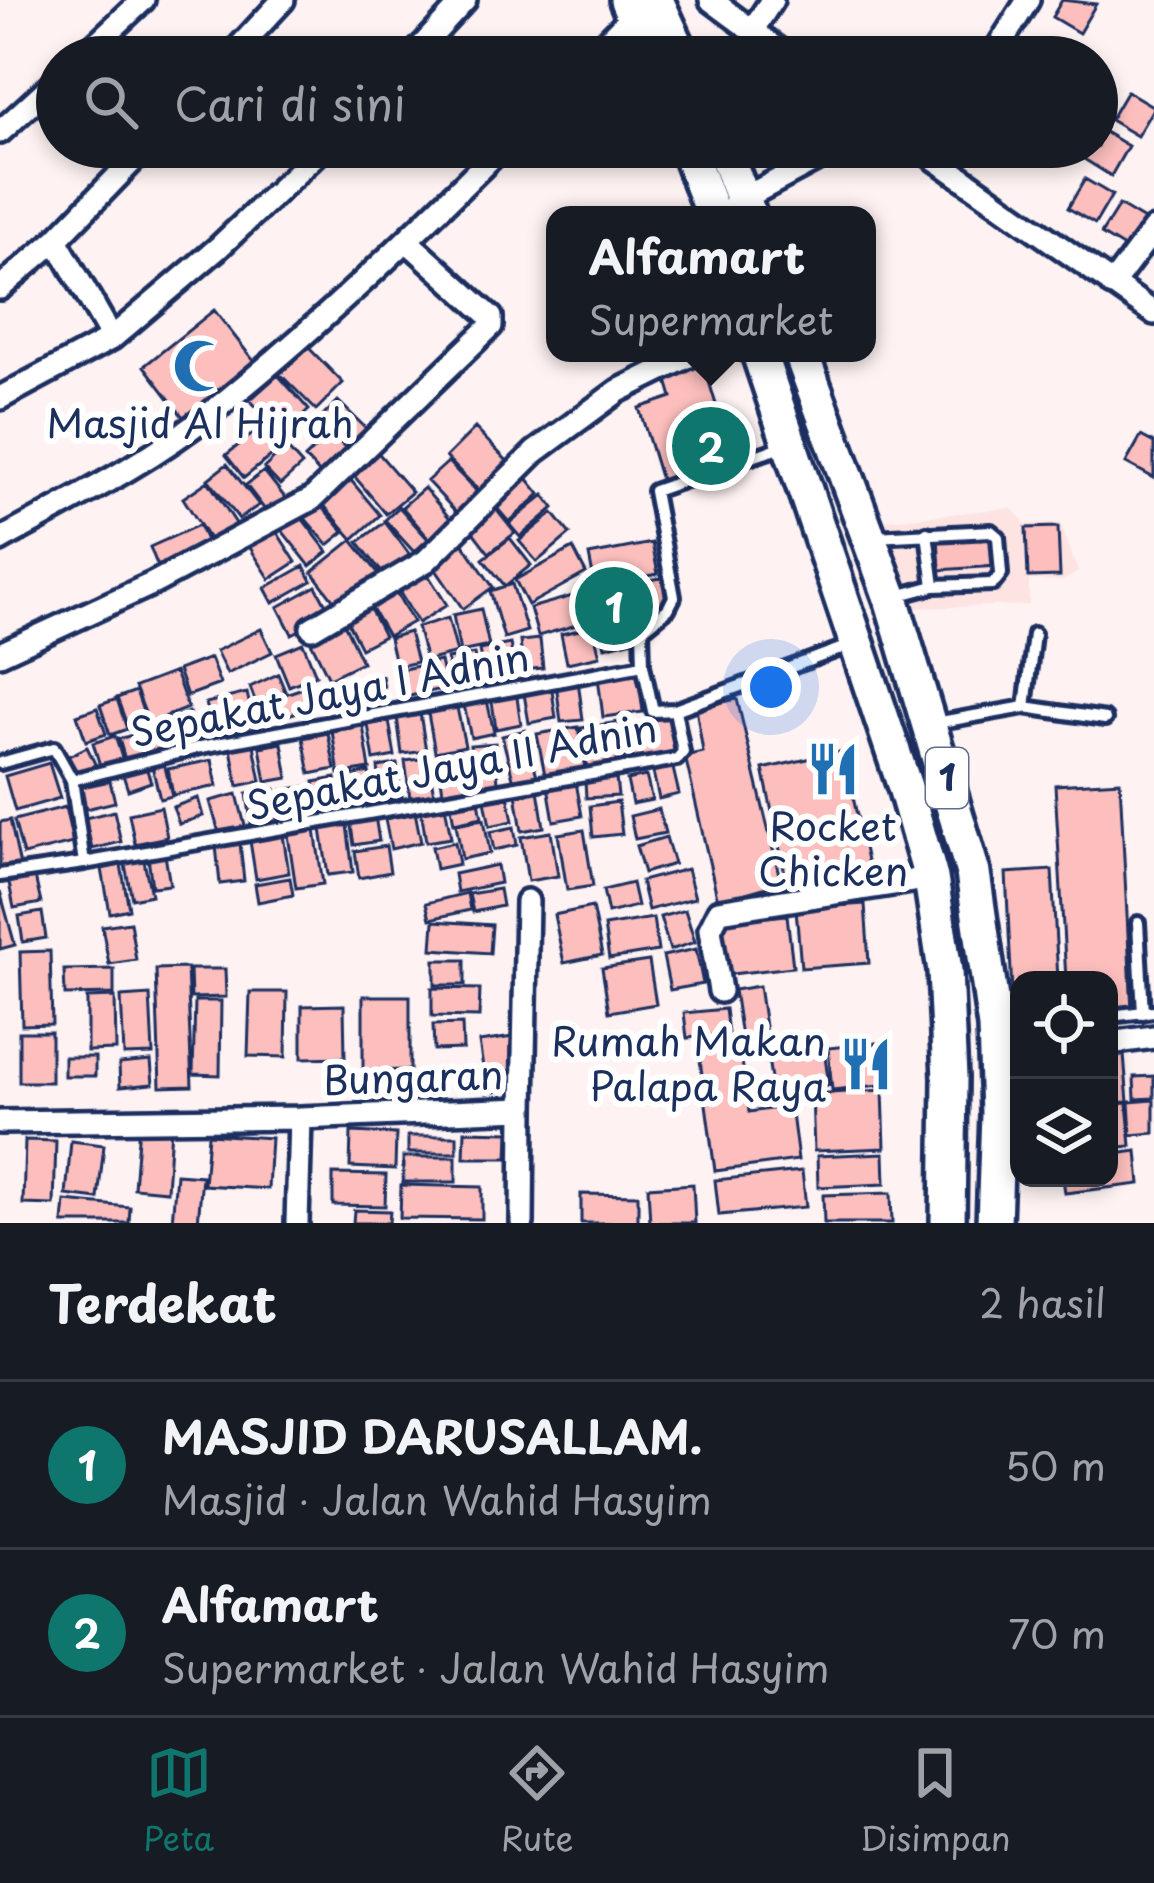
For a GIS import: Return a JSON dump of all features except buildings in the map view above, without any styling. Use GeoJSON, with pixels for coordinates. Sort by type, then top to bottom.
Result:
{"type":"FeatureCollection","features":[{"type":"Feature","properties":{"kind":"highway"},"geometry":{"type":"LineString","coordinates":[[639,5],[646,36]]}},
{"type":"Feature","properties":{"kind":"highway"},"geometry":{"type":"LineString","coordinates":[[639,5],[665,36]]}},
{"type":"Feature","properties":{"kind":"highway"},"geometry":{"type":"LineString","coordinates":[[701,168],[726,206]]}},
{"type":"Feature","properties":{"kind":"highway"},"geometry":{"type":"LineString","coordinates":[[725,168],[729,206]]}},
{"type":"Feature","properties":{"kind":"highway","name":"1"},"geometry":{"type":"LineString","coordinates":[[762,362],[931,878],[945,971],[950,1078],[948,1223]]}},
{"type":"Feature","properties":{"kind":"highway","name":"1"},"geometry":{"type":"LineString","coordinates":[[804,362],[871,537],[974,873],[1007,1041],[998,1114],[994,1223]]}},
{"type":"Feature","properties":{"kind":"street"},"geometry":{"type":"LineString","coordinates":[[104,36],[143,0]]}},
{"type":"Feature","properties":{"kind":"street"},"geometry":{"type":"LineString","coordinates":[[250,36],[283,0]]}},
{"type":"Feature","properties":{"kind":"street"},"geometry":{"type":"LineString","coordinates":[[432,36],[465,0]]}},
{"type":"Feature","properties":{"kind":"street"},"geometry":{"type":"LineString","coordinates":[[711,0],[758,36]]}},
{"type":"Feature","properties":{"kind":"street"},"geometry":{"type":"LineString","coordinates":[[752,32],[772,0]]}},
{"type":"Feature","properties":{"kind":"street"},"geometry":{"type":"LineString","coordinates":[[1005,36],[1028,0]]}},
{"type":"Feature","properties":{"kind":"street"},"geometry":{"type":"LineString","coordinates":[[610,36],[639,5]]}},
{"type":"Feature","properties":{"kind":"street"},"geometry":{"type":"LineString","coordinates":[[0,133],[36,100]]}},
{"type":"Feature","properties":{"kind":"street"},"geometry":{"type":"LineString","coordinates":[[0,288],[56,240],[126,168]]}},
{"type":"Feature","properties":{"kind":"street"},"geometry":{"type":"LineString","coordinates":[[0,398],[112,338],[218,248],[302,168]]}},
{"type":"Feature","properties":{"kind":"street"},"geometry":{"type":"LineString","coordinates":[[0,540],[106,482],[209,415],[407,242],[481,168]]}},
{"type":"Feature","properties":{"kind":"street"},"geometry":{"type":"LineString","coordinates":[[738,206],[804,168]]}},
{"type":"Feature","properties":{"kind":"street"},"geometry":{"type":"LineString","coordinates":[[953,168],[1154,313]]}},
{"type":"Feature","properties":{"kind":"street"},"geometry":{"type":"LineString","coordinates":[[1112,285],[1154,229]]}},
{"type":"Feature","properties":{"kind":"street"},"geometry":{"type":"LineString","coordinates":[[56,240],[112,338]]}},
{"type":"Feature","properties":{"kind":"street"},"geometry":{"type":"LineString","coordinates":[[0,654],[154,583],[312,499],[491,326],[491,317],[407,242]]}},
{"type":"Feature","properties":{"kind":"street"},"geometry":{"type":"LineString","coordinates":[[312,628],[426,561],[536,452],[618,391],[677,362]]}},
{"type":"Feature","properties":{"kind":"street"},"geometry":{"type":"LineString","coordinates":[[720,991],[710,929],[719,911],[931,878]]}},
{"type":"Feature","properties":{"kind":"street"},"geometry":{"type":"LineString","coordinates":[[523,1109],[527,902]]}},
{"type":"Feature","properties":{"kind":"street"},"geometry":{"type":"LineString","coordinates":[[1118,1042],[1154,1037]]}},
{"type":"Feature","properties":{"kind":"street","name":"Bungaran"},"geometry":{"type":"LineString","coordinates":[[297,1223],[299,1118],[523,1109],[522,1223]]}},
{"type":"Feature","properties":{"kind":"street"},"geometry":{"type":"LineString","coordinates":[[0,1122],[299,1118]]}},
{"type":"Feature","properties":{"kind":"lane"},"geometry":{"type":"LineString","coordinates":[[675,710],[653,711],[643,664],[643,630],[674,597],[654,491],[790,443]]}},
{"type":"Feature","properties":{"kind":"lane"},"geometry":{"type":"LineString","coordinates":[[871,537],[991,531],[1000,541],[1001,574],[993,584],[934,586],[891,598]]}},
{"type":"Feature","properties":{"kind":"lane"},"geometry":{"type":"LineString","coordinates":[[927,533],[934,586]]}},
{"type":"Feature","properties":{"kind":"lane"},"geometry":{"type":"LineString","coordinates":[[1024,707],[1034,634]]}},
{"type":"Feature","properties":{"kind":"lane","name":"Sepakat Jaya II Adnin"},"geometry":{"type":"LineString","coordinates":[[83,863],[677,759],[683,752],[675,710],[857,642]]}},
{"type":"Feature","properties":{"kind":"lane","name":"Sepakat Jaya I Adnin"},"geometry":{"type":"LineString","coordinates":[[72,780],[201,747],[643,664]]}},
{"type":"Feature","properties":{"kind":"lane"},"geometry":{"type":"LineString","coordinates":[[932,724],[1024,707],[1105,718]]}},
{"type":"Feature","properties":{"kind":"lane"},"geometry":{"type":"LineString","coordinates":[[0,763],[54,748],[72,780],[83,863],[0,875]]}},
{"type":"Feature","properties":{"kind":"lane"},"geometry":{"type":"LineString","coordinates":[[1118,1015],[1148,1012],[1138,923]]}},
{"type":"Feature","properties":{"kind":"shaded area"},"geometry":{"type":"Polygon","coordinates":[[[1011,508],[1026,524],[1060,523],[1078,572],[1062,581],[1029,580],[1029,605],[907,608],[879,521],[1011,508]]]}},
{"type":"Feature","properties":{"kind":"place","name":"Masjid Al Hijrah"},"geometry":{"type":"Point","coordinates":[200,366]}},
{"type":"Feature","properties":{"kind":"place","name":"Alfamart"},"geometry":{"type":"Point","coordinates":[711,446]}},
{"type":"Feature","properties":{"kind":"place","name":"MASJID DARUSALLAM."},"geometry":{"type":"Point","coordinates":[614,606]}},
{"type":"Feature","properties":{"kind":"place","name":"Rocket Chicken"},"geometry":{"type":"Point","coordinates":[833,769]}},
{"type":"Feature","properties":{"kind":"place","name":"Rumah Makan Palapa Raya"},"geometry":{"type":"Point","coordinates":[866,1064]}}]}
